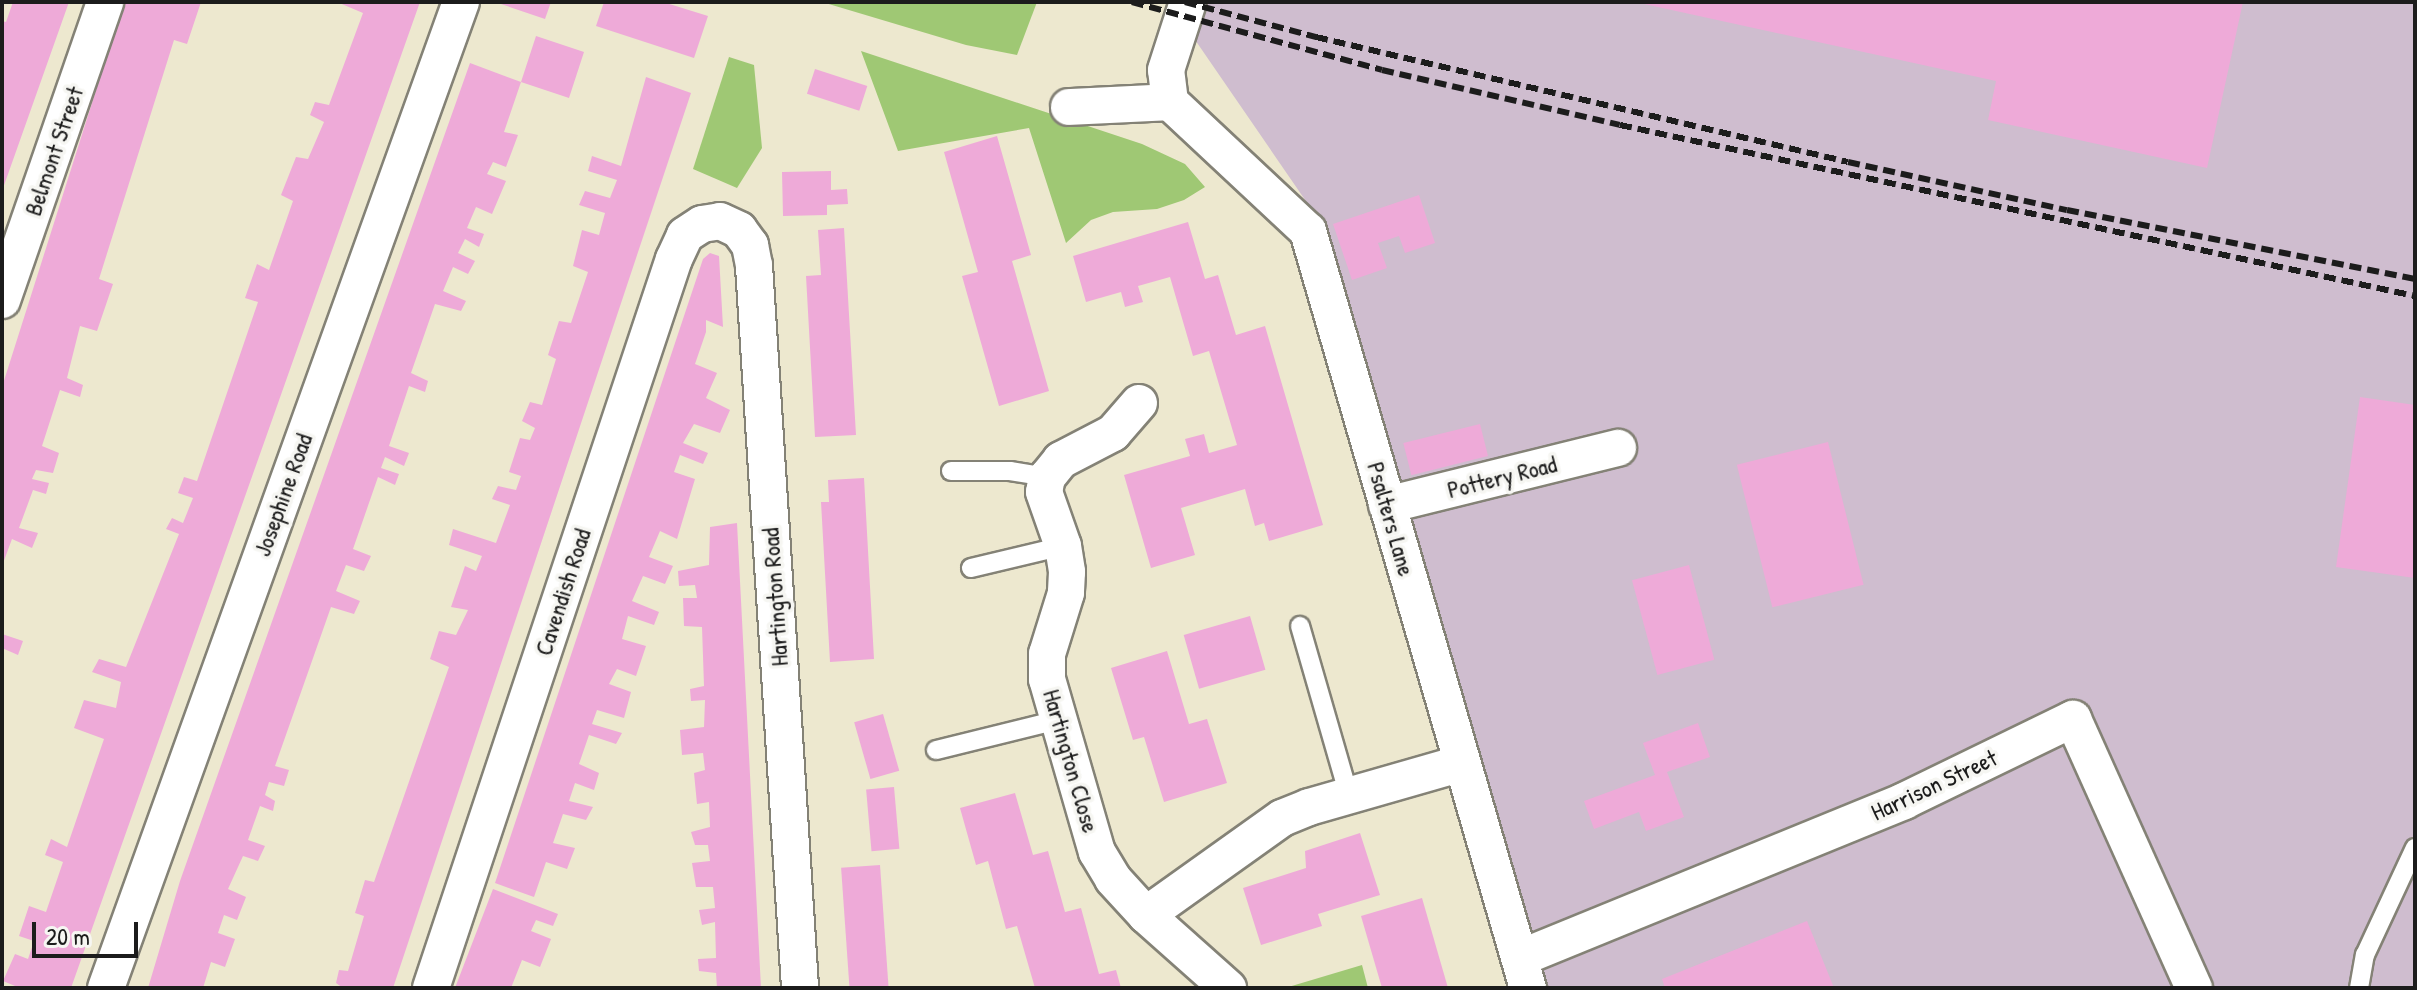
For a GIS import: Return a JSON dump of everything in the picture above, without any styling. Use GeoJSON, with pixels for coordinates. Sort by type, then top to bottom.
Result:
{"type":"FeatureCollection","features":[{"type":"Feature","properties":{"kind":"street","name":"Belmont Street"},"geometry":{"type":"LineString","coordinates":[[2,300],[105,2]]}},
{"type":"Feature","properties":{"kind":"street","name":"Josephine Road"},"geometry":{"type":"LineString","coordinates":[[106,988],[461,2]]}},
{"type":"Feature","properties":{"kind":"street"},"geometry":{"type":"LineString","coordinates":[[1069,107],[1170,102],[1166,70],[1188,2]]}},
{"type":"Feature","properties":{"kind":"street","name":"Psalters Lane"},"geometry":{"type":"LineString","coordinates":[[1170,102],[1308,231],[1524,973]]}},
{"type":"Feature","properties":{"kind":"street","name":"Cavendish Road"},"geometry":{"type":"LineString","coordinates":[[431,988],[674,259],[685,235],[702,224],[720,221]]}},
{"type":"Feature","properties":{"kind":"street","name":"Hartington Road"},"geometry":{"type":"LineString","coordinates":[[720,221],[739,230],[750,245],[754,266],[800,988]]}},
{"type":"Feature","properties":{"kind":"street"},"geometry":{"type":"LineString","coordinates":[[1047,477],[1061,460],[1113,433],[1139,403]]}},
{"type":"Feature","properties":{"kind":"street","name":"Pottery Road"},"geometry":{"type":"LineString","coordinates":[[1387,505],[1618,448]]}},
{"type":"Feature","properties":{"kind":"street","name":"Hartington Close"},"geometry":{"type":"LineString","coordinates":[[1047,477],[1044,492],[1063,546],[1066,593],[1047,654],[1047,679],[1097,852],[1113,879],[1146,915],[1228,988]]}},
{"type":"Feature","properties":{"kind":"street","name":"Harrison Street"},"geometry":{"type":"LineString","coordinates":[[1524,973],[1904,801],[2073,719],[2194,988]]}},
{"type":"Feature","properties":{"kind":"street"},"geometry":{"type":"LineString","coordinates":[[1146,915],[1282,818],[1462,763]]}},
{"type":"Feature","properties":{"kind":"lane"},"geometry":{"type":"LineString","coordinates":[[951,471],[1010,471],[1047,477]]}},
{"type":"Feature","properties":{"kind":"lane"},"geometry":{"type":"LineString","coordinates":[[971,568],[1063,546]]}},
{"type":"Feature","properties":{"kind":"lane"},"geometry":{"type":"LineString","coordinates":[[1300,626],[1349,796]]}},
{"type":"Feature","properties":{"kind":"lane"},"geometry":{"type":"LineString","coordinates":[[936,750],[1058,720]]}},
{"type":"Feature","properties":{"kind":"lane"},"geometry":{"type":"LineString","coordinates":[[2359,988],[2365,955],[2415,848]]}},
{"type":"Feature","properties":{"kind":"shaded area"},"geometry":{"type":"Polygon","coordinates":[[[1169,2],[2415,2],[2415,988],[1536,988],[1312,210],[1169,2]]]}},
{"type":"Feature","properties":{"kind":"green space"},"geometry":{"type":"Polygon","coordinates":[[[822,2],[1037,2],[1017,55],[966,45],[822,2]]]}},
{"type":"Feature","properties":{"kind":"green space"},"geometry":{"type":"Polygon","coordinates":[[[861,51],[1142,144],[1185,164],[1205,187],[1184,200],[1157,209],[1113,212],[1091,220],[1066,243],[1029,128],[898,151],[861,51]]]}},
{"type":"Feature","properties":{"kind":"green space"},"geometry":{"type":"Polygon","coordinates":[[[729,57],[754,65],[762,148],[737,188],[693,169],[729,57]]]}},
{"type":"Feature","properties":{"kind":"green space"},"geometry":{"type":"Polygon","coordinates":[[[1362,965],[1368,988],[1285,988],[1362,965]]]}},
{"type":"Feature","properties":{"kind":"building"},"geometry":{"type":"Polygon","coordinates":[[[13,2],[69,2],[2,191],[2,21],[6,22],[13,2]]]}},
{"type":"Feature","properties":{"kind":"building"},"geometry":{"type":"Polygon","coordinates":[[[124,2],[201,2],[187,44],[174,40],[99,279],[113,284],[97,331],[80,326],[67,378],[83,385],[80,397],[60,390],[42,446],[59,453],[53,473],[36,470],[32,479],[49,483],[46,494],[33,490],[19,528],[38,533],[32,548],[12,539],[2,566],[2,387],[124,2]]]}},
{"type":"Feature","properties":{"kind":"building"},"geometry":{"type":"Polygon","coordinates":[[[337,2],[420,2],[71,988],[20,988],[3,981],[15,954],[28,959],[34,941],[19,936],[29,906],[46,912],[63,862],[45,855],[51,839],[67,847],[104,739],[74,728],[84,700],[116,708],[121,682],[92,672],[99,659],[126,667],[179,534],[166,529],[172,518],[183,523],[193,498],[178,493],[184,477],[197,481],[258,302],[245,298],[257,264],[269,270],[293,201],[281,195],[296,157],[308,159],[324,122],[310,115],[315,102],[329,105],[363,13],[337,2]]]}},
{"type":"Feature","properties":{"kind":"building"},"geometry":{"type":"Polygon","coordinates":[[[495,2],[551,2],[545,19],[495,2]]]}},
{"type":"Feature","properties":{"kind":"building"},"geometry":{"type":"Polygon","coordinates":[[[604,2],[663,2],[708,16],[694,58],[596,26],[604,2]]]}},
{"type":"Feature","properties":{"kind":"building"},"geometry":{"type":"Polygon","coordinates":[[[1635,2],[2243,2],[2207,168],[1988,120],[1996,81],[1635,2]]]}},
{"type":"Feature","properties":{"kind":"building"},"geometry":{"type":"Polygon","coordinates":[[[536,36],[584,52],[569,98],[521,82],[536,36]]]}},
{"type":"Feature","properties":{"kind":"building"},"geometry":{"type":"Polygon","coordinates":[[[470,63],[521,82],[504,132],[518,135],[506,167],[493,162],[487,174],[506,181],[492,214],[476,207],[467,228],[484,234],[479,247],[465,239],[458,253],[475,261],[468,274],[453,267],[443,291],[466,301],[461,311],[435,304],[411,373],[428,381],[425,392],[409,386],[389,446],[409,453],[404,466],[385,457],[381,468],[399,474],[395,485],[378,477],[353,549],[371,556],[364,571],[346,565],[336,591],[360,601],[354,614],[331,607],[275,766],[289,770],[284,786],[269,782],[265,795],[275,801],[273,811],[260,806],[248,840],[265,846],[258,861],[243,856],[228,889],[246,897],[237,920],[224,915],[218,933],[235,939],[225,967],[211,962],[203,988],[148,988],[180,881],[470,63]]]}},
{"type":"Feature","properties":{"kind":"building"},"geometry":{"type":"Polygon","coordinates":[[[815,69],[867,86],[859,111],[807,94],[815,69]]]}},
{"type":"Feature","properties":{"kind":"building"},"geometry":{"type":"Polygon","coordinates":[[[646,77],[691,93],[393,988],[343,988],[336,983],[339,970],[348,971],[364,916],[355,913],[365,880],[374,882],[449,667],[430,659],[439,631],[456,635],[468,610],[451,607],[465,566],[476,571],[482,556],[449,545],[453,529],[496,543],[510,505],[492,499],[498,486],[516,490],[521,476],[509,472],[520,438],[530,440],[535,428],[522,421],[530,402],[542,405],[556,359],[548,355],[559,321],[571,323],[588,272],[573,266],[582,230],[599,235],[605,213],[579,205],[585,191],[610,198],[617,180],[588,171],[592,156],[621,166],[646,77]]]}},
{"type":"Feature","properties":{"kind":"building"},"geometry":{"type":"Polygon","coordinates":[[[997,136],[1031,255],[1012,261],[1049,391],[999,406],[962,276],[978,272],[944,152],[997,136]]]}},
{"type":"Feature","properties":{"kind":"building"},"geometry":{"type":"Polygon","coordinates":[[[831,171],[831,190],[847,189],[848,204],[827,205],[827,215],[783,216],[782,172],[831,171]]]}},
{"type":"Feature","properties":{"kind":"building"},"geometry":{"type":"Polygon","coordinates":[[[1419,195],[1435,243],[1405,253],[1399,236],[1378,243],[1387,268],[1352,280],[1333,224],[1419,195]]]}},
{"type":"Feature","properties":{"kind":"building"},"geometry":{"type":"Polygon","coordinates":[[[1188,222],[1205,279],[1218,275],[1236,335],[1265,326],[1323,525],[1269,541],[1264,523],[1255,526],[1245,489],[1181,508],[1195,555],[1151,568],[1124,475],[1190,456],[1185,439],[1204,434],[1209,453],[1237,445],[1209,351],[1193,356],[1170,277],[1138,286],[1143,302],[1125,307],[1121,292],[1086,302],[1073,256],[1188,222]]]}},
{"type":"Feature","properties":{"kind":"building"},"geometry":{"type":"Polygon","coordinates":[[[844,228],[856,435],[815,437],[806,276],[821,275],[818,230],[844,228]]]}},
{"type":"Feature","properties":{"kind":"building"},"geometry":{"type":"Polygon","coordinates":[[[710,253],[719,256],[723,327],[706,320],[706,332],[695,364],[717,373],[706,398],[730,410],[720,433],[694,424],[683,443],[708,453],[703,464],[680,455],[674,472],[695,479],[677,539],[660,531],[649,557],[673,566],[665,584],[643,576],[632,601],[659,612],[654,625],[628,616],[622,639],[646,646],[636,676],[617,669],[609,684],[631,692],[624,718],[597,710],[592,724],[622,733],[616,744],[589,735],[579,764],[599,773],[594,790],[575,783],[569,801],[593,807],[586,820],[563,814],[553,843],[575,848],[567,869],[546,862],[534,897],[495,883],[703,259],[710,253]]]}},
{"type":"Feature","properties":{"kind":"building"},"geometry":{"type":"Polygon","coordinates":[[[2360,397],[2415,405],[2415,578],[2336,567],[2360,397]]]}},
{"type":"Feature","properties":{"kind":"building"},"geometry":{"type":"Polygon","coordinates":[[[1480,424],[1488,456],[1411,475],[1403,443],[1480,424]]]}},
{"type":"Feature","properties":{"kind":"building"},"geometry":{"type":"Polygon","coordinates":[[[1828,442],[1864,585],[1772,607],[1737,465],[1828,442]]]}},
{"type":"Feature","properties":{"kind":"building"},"geometry":{"type":"Polygon","coordinates":[[[864,478],[874,659],[830,662],[821,502],[829,502],[828,480],[864,478]]]}},
{"type":"Feature","properties":{"kind":"building"},"geometry":{"type":"Polygon","coordinates":[[[737,523],[761,988],[717,988],[716,973],[699,971],[698,959],[716,958],[715,922],[702,925],[699,910],[715,908],[713,887],[696,887],[692,863],[710,861],[708,845],[695,845],[691,832],[710,827],[709,802],[697,804],[694,773],[705,770],[703,753],[682,755],[680,730],[704,727],[705,700],[691,701],[690,689],[704,686],[702,627],[684,626],[683,598],[697,598],[695,585],[679,586],[678,571],[709,565],[710,527],[737,523]]]}},
{"type":"Feature","properties":{"kind":"building"},"geometry":{"type":"Polygon","coordinates":[[[1689,565],[1714,660],[1657,675],[1632,580],[1689,565]]]}},
{"type":"Feature","properties":{"kind":"building"},"geometry":{"type":"Polygon","coordinates":[[[1250,616],[1265,670],[1199,689],[1184,635],[1250,616]]]}},
{"type":"Feature","properties":{"kind":"building"},"geometry":{"type":"Polygon","coordinates":[[[2,634],[23,641],[18,655],[2,648],[2,634]]]}},
{"type":"Feature","properties":{"kind":"building"},"geometry":{"type":"Polygon","coordinates":[[[1167,651],[1189,724],[1207,719],[1227,783],[1164,802],[1144,737],[1133,740],[1111,668],[1167,651]]]}},
{"type":"Feature","properties":{"kind":"building"},"geometry":{"type":"Polygon","coordinates":[[[883,714],[899,771],[870,779],[854,722],[883,714]]]}},
{"type":"Feature","properties":{"kind":"building"},"geometry":{"type":"Polygon","coordinates":[[[1698,723],[1710,757],[1667,772],[1684,817],[1646,831],[1639,812],[1594,829],[1584,801],[1655,775],[1643,743],[1698,723]]]}},
{"type":"Feature","properties":{"kind":"building"},"geometry":{"type":"Polygon","coordinates":[[[894,787],[899,849],[872,851],[866,789],[894,787]]]}},
{"type":"Feature","properties":{"kind":"building"},"geometry":{"type":"Polygon","coordinates":[[[1015,793],[1033,855],[1048,851],[1065,912],[1081,908],[1099,974],[1116,970],[1121,988],[1035,988],[1017,926],[1006,929],[988,861],[976,865],[960,808],[1015,793]]]}},
{"type":"Feature","properties":{"kind":"building"},"geometry":{"type":"Polygon","coordinates":[[[1360,833],[1380,895],[1318,914],[1322,926],[1261,945],[1243,888],[1306,868],[1305,851],[1360,833]]]}},
{"type":"Feature","properties":{"kind":"building"},"geometry":{"type":"Polygon","coordinates":[[[880,865],[889,988],[850,988],[841,868],[880,865]]]}},
{"type":"Feature","properties":{"kind":"building"},"geometry":{"type":"Polygon","coordinates":[[[493,889],[558,914],[553,926],[536,920],[531,931],[551,939],[540,967],[522,960],[511,988],[455,988],[493,889]]]}},
{"type":"Feature","properties":{"kind":"building"},"geometry":{"type":"Polygon","coordinates":[[[1422,898],[1448,988],[1382,988],[1361,916],[1422,898]]]}},
{"type":"Feature","properties":{"kind":"building"},"geometry":{"type":"Polygon","coordinates":[[[1807,921],[1834,988],[1665,988],[1662,979],[1807,921]]]}},
{"type":"Feature","properties":{"kind":"railway"},"geometry":{"type":"LineString","coordinates":[[1132,2],[1382,70],[1620,125],[2415,296]]}},
{"type":"Feature","properties":{"kind":"railway"},"geometry":{"type":"LineString","coordinates":[[1185,2],[1316,37],[1848,162],[2067,210],[2415,279]]}}]}
